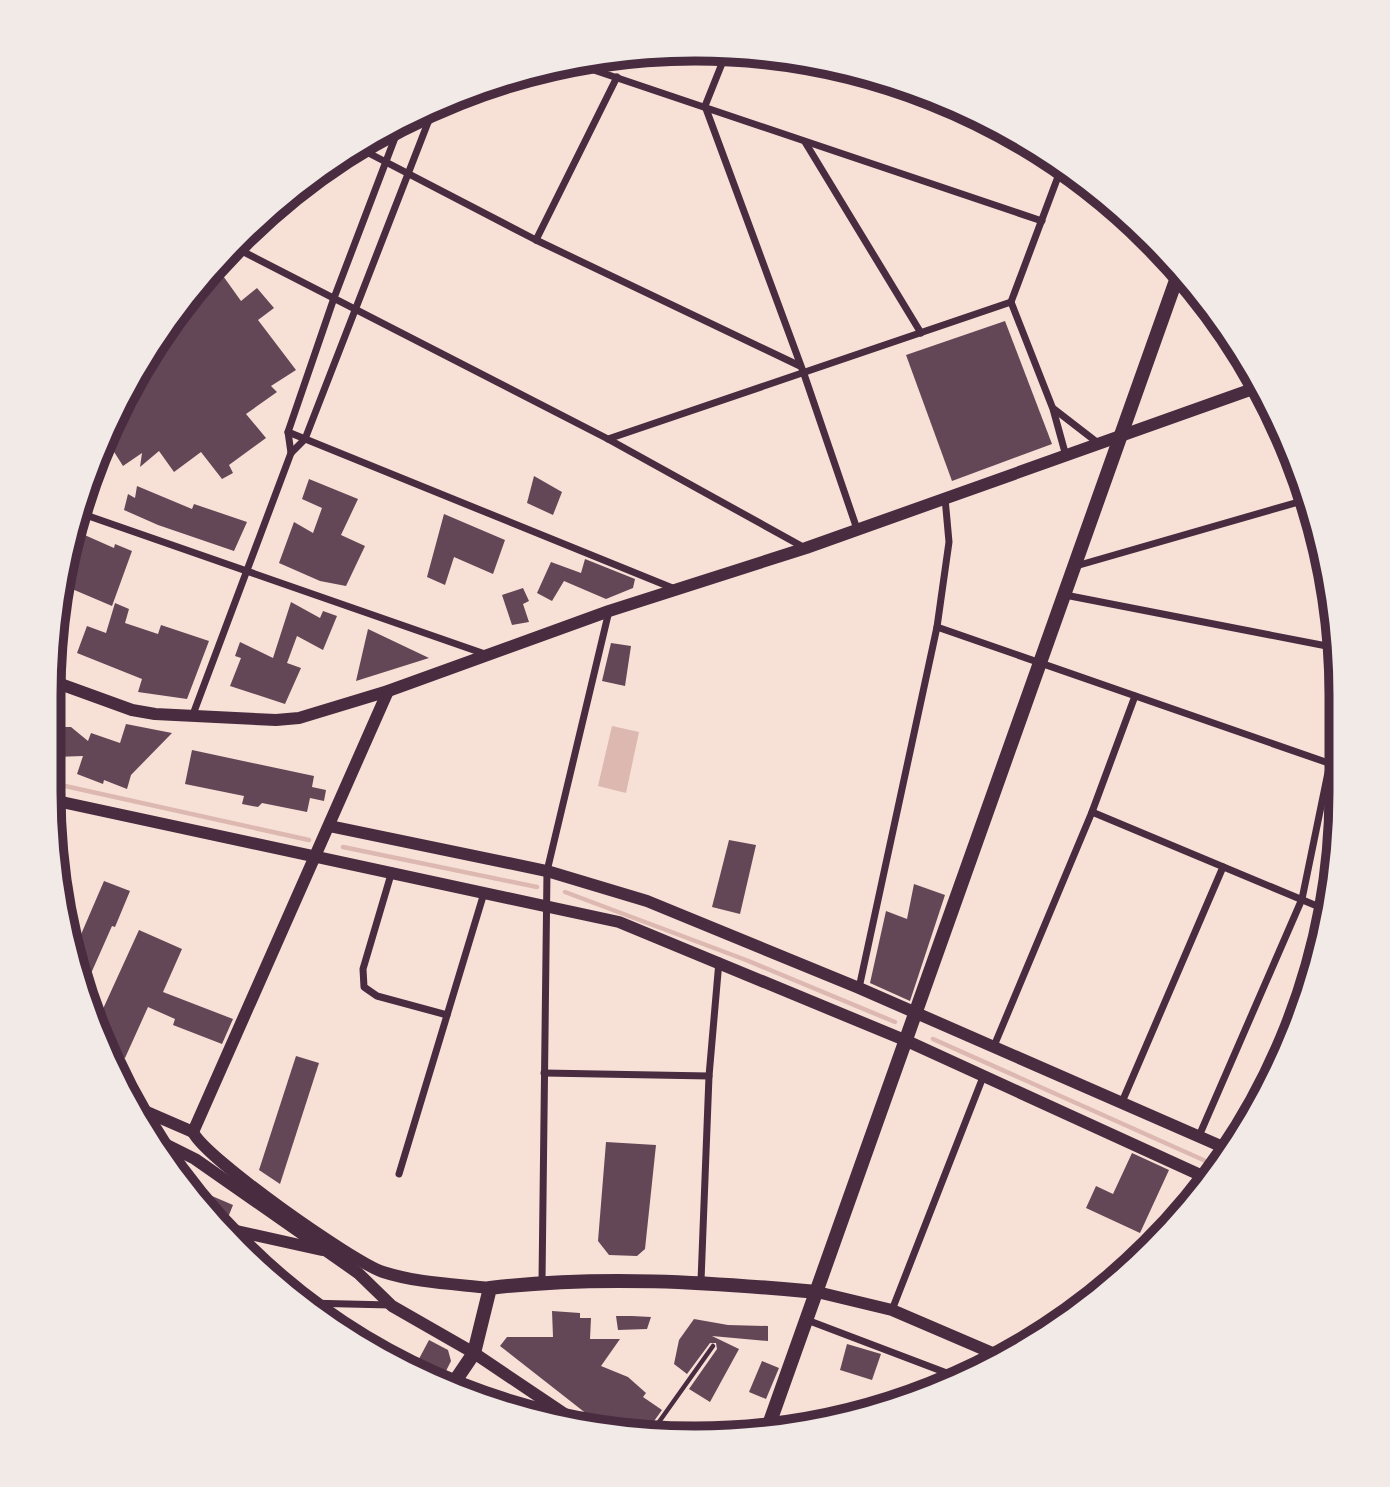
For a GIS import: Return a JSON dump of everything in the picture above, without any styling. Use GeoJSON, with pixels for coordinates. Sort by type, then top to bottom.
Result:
{"type":"FeatureCollection","features":[{"type":"Feature","properties":{"kind":"main road"},"geometry":{"type":"LineString","coordinates":[[770,1421],[918,1014],[1175,282]]}},
{"type":"Feature","properties":{"kind":"main road"},"geometry":{"type":"LineString","coordinates":[[456,1379],[474,1353],[490,1288],[542,1282],[701,1281],[817,1292]]}},
{"type":"Feature","properties":{"kind":"street"},"geometry":{"type":"LineString","coordinates":[[722,62],[705,106],[857,529]]}},
{"type":"Feature","properties":{"kind":"street"},"geometry":{"type":"LineString","coordinates":[[593,70],[1042,221]]}},
{"type":"Feature","properties":{"kind":"street"},"geometry":{"type":"LineString","coordinates":[[536,240],[617,78]]}},
{"type":"Feature","properties":{"kind":"street"},"geometry":{"type":"LineString","coordinates":[[192,717],[244,572],[291,453],[305,439],[429,120]]}},
{"type":"Feature","properties":{"kind":"street"},"geometry":{"type":"LineString","coordinates":[[291,453],[288,432],[334,298],[396,137]]}},
{"type":"Feature","properties":{"kind":"street"},"geometry":{"type":"LineString","coordinates":[[805,142],[921,333]]}},
{"type":"Feature","properties":{"kind":"street"},"geometry":{"type":"LineString","coordinates":[[368,152],[536,240],[802,370]]}},
{"type":"Feature","properties":{"kind":"street"},"geometry":{"type":"LineString","coordinates":[[1058,176],[1012,302],[1054,409],[1066,456]]}},
{"type":"Feature","properties":{"kind":"street"},"geometry":{"type":"LineString","coordinates":[[243,251],[608,439],[806,548]]}},
{"type":"Feature","properties":{"kind":"street"},"geometry":{"type":"LineString","coordinates":[[608,439],[802,370],[1012,302]]}},
{"type":"Feature","properties":{"kind":"street"},"geometry":{"type":"LineString","coordinates":[[62,684],[132,710],[192,717],[299,718],[388,691],[609,611],[806,548],[1250,390]]}},
{"type":"Feature","properties":{"kind":"street"},"geometry":{"type":"LineString","coordinates":[[1054,409],[1098,443]]}},
{"type":"Feature","properties":{"kind":"street"},"geometry":{"type":"LineString","coordinates":[[288,432],[676,589]]}},
{"type":"Feature","properties":{"kind":"street"},"geometry":{"type":"LineString","coordinates":[[859,988],[937,626],[949,542],[946,498]]}},
{"type":"Feature","properties":{"kind":"street"},"geometry":{"type":"LineString","coordinates":[[1075,566],[1298,502]]}},
{"type":"Feature","properties":{"kind":"street"},"geometry":{"type":"LineString","coordinates":[[88,516],[485,654]]}},
{"type":"Feature","properties":{"kind":"street"},"geometry":{"type":"LineString","coordinates":[[1065,595],[1326,646]]}},
{"type":"Feature","properties":{"kind":"street"},"geometry":{"type":"LineString","coordinates":[[542,1282],[547,872],[609,611]]}},
{"type":"Feature","properties":{"kind":"street"},"geometry":{"type":"LineString","coordinates":[[937,626],[1329,763]]}},
{"type":"Feature","properties":{"kind":"street"},"geometry":{"type":"LineString","coordinates":[[165,1139],[173,1140],[193,1132],[318,855],[388,691]]}},
{"type":"Feature","properties":{"kind":"street"},"geometry":{"type":"LineString","coordinates":[[994,1046],[1092,812],[1135,696]]}},
{"type":"Feature","properties":{"kind":"street"},"geometry":{"type":"LineString","coordinates":[[1199,1136],[1302,900],[1329,768]]}},
{"type":"Feature","properties":{"kind":"street"},"geometry":{"type":"LineString","coordinates":[[61,802],[318,855],[619,922],[719,961],[907,1041],[1200,1175]]}},
{"type":"Feature","properties":{"kind":"street"},"geometry":{"type":"LineString","coordinates":[[1092,812],[1318,907]]}},
{"type":"Feature","properties":{"kind":"street"},"geometry":{"type":"LineString","coordinates":[[330,826],[547,872],[647,901],[859,988],[1221,1146]]}},
{"type":"Feature","properties":{"kind":"street"},"geometry":{"type":"LineString","coordinates":[[1122,1102],[1223,867]]}},
{"type":"Feature","properties":{"kind":"street"},"geometry":{"type":"LineString","coordinates":[[392,871],[363,970],[364,987],[377,996],[447,1015]]}},
{"type":"Feature","properties":{"kind":"street"},"geometry":{"type":"LineString","coordinates":[[399,1174],[484,892]]}},
{"type":"Feature","properties":{"kind":"street"},"geometry":{"type":"LineString","coordinates":[[701,1281],[709,1076],[719,961]]}},
{"type":"Feature","properties":{"kind":"street"},"geometry":{"type":"LineString","coordinates":[[544,1073],[709,1076]]}},
{"type":"Feature","properties":{"kind":"street"},"geometry":{"type":"LineString","coordinates":[[892,1310],[983,1077]]}},
{"type":"Feature","properties":{"kind":"street"},"geometry":{"type":"LineString","coordinates":[[148,1113],[193,1132],[204,1147],[263,1194],[366,1265],[396,1276],[490,1288]]}},
{"type":"Feature","properties":{"kind":"street"},"geometry":{"type":"LineString","coordinates":[[169,1145],[195,1158],[358,1273],[392,1306],[474,1353],[561,1411]]}},
{"type":"Feature","properties":{"kind":"street"},"geometry":{"type":"LineString","coordinates":[[239,1232],[327,1251]]}},
{"type":"Feature","properties":{"kind":"street"},"geometry":{"type":"LineString","coordinates":[[817,1292],[892,1310],[990,1352]]}},
{"type":"Feature","properties":{"kind":"street"},"geometry":{"type":"LineString","coordinates":[[321,1304],[392,1306]]}},
{"type":"Feature","properties":{"kind":"street"},"geometry":{"type":"LineString","coordinates":[[807,1320],[948,1373]]}},
{"type":"Feature","properties":{"kind":"lane"},"geometry":{"type":"LineString","coordinates":[[657,1424],[713,1346]]}},
{"type":"Feature","properties":{"kind":"shaded area"},"geometry":{"type":"Polygon","coordinates":[[[612,726],[639,732],[626,793],[598,786],[612,726]]]}},
{"type":"Feature","properties":{"kind":"building"},"geometry":{"type":"Polygon","coordinates":[[[222,274],[241,301],[257,288],[274,308],[258,320],[296,370],[271,386],[277,392],[246,414],[266,438],[229,465],[233,473],[222,479],[201,452],[174,472],[159,451],[140,467],[142,453],[123,466],[111,447],[146,378],[192,309],[222,274]]]}},
{"type":"Feature","properties":{"kind":"building"},"geometry":{"type":"Polygon","coordinates":[[[1005,321],[1052,444],[952,481],[906,355],[1005,321]]]}},
{"type":"Feature","properties":{"kind":"building"},"geometry":{"type":"Polygon","coordinates":[[[534,476],[562,492],[553,515],[527,503],[534,476]]]}},
{"type":"Feature","properties":{"kind":"building"},"geometry":{"type":"Polygon","coordinates":[[[309,479],[358,499],[341,535],[365,546],[346,586],[320,581],[279,563],[294,522],[313,533],[322,508],[302,499],[309,479]]]}},
{"type":"Feature","properties":{"kind":"building"},"geometry":{"type":"Polygon","coordinates":[[[137,486],[192,509],[194,504],[247,522],[234,551],[158,525],[124,510],[128,494],[135,498],[137,486]]]}},
{"type":"Feature","properties":{"kind":"building"},"geometry":{"type":"Polygon","coordinates":[[[444,514],[505,540],[493,574],[454,557],[445,585],[427,577],[444,514]]]}},
{"type":"Feature","properties":{"kind":"building"},"geometry":{"type":"Polygon","coordinates":[[[82,534],[114,548],[115,544],[132,551],[112,606],[70,588],[82,534]]]}},
{"type":"Feature","properties":{"kind":"building"},"geometry":{"type":"Polygon","coordinates":[[[585,559],[635,579],[633,588],[606,599],[564,581],[552,601],[537,593],[551,562],[581,573],[585,559]]]}},
{"type":"Feature","properties":{"kind":"building"},"geometry":{"type":"Polygon","coordinates":[[[523,588],[529,601],[523,604],[529,622],[512,625],[502,595],[523,588]]]}},
{"type":"Feature","properties":{"kind":"building"},"geometry":{"type":"Polygon","coordinates":[[[291,602],[320,618],[323,611],[337,616],[323,650],[297,636],[287,663],[301,668],[285,704],[230,686],[241,658],[235,656],[240,642],[273,658],[291,602]]]}},
{"type":"Feature","properties":{"kind":"building"},"geometry":{"type":"Polygon","coordinates":[[[115,603],[129,609],[125,623],[158,634],[161,625],[209,641],[187,699],[138,692],[142,679],[77,653],[87,626],[106,633],[115,603]]]}},
{"type":"Feature","properties":{"kind":"building"},"geometry":{"type":"Polygon","coordinates":[[[368,629],[429,658],[356,681],[368,629]]]}},
{"type":"Feature","properties":{"kind":"building"},"geometry":{"type":"Polygon","coordinates":[[[611,643],[631,646],[625,686],[602,681],[611,643]]]}},
{"type":"Feature","properties":{"kind":"building"},"geometry":{"type":"Polygon","coordinates":[[[126,724],[172,733],[131,775],[127,789],[104,780],[103,784],[77,774],[83,756],[61,757],[61,727],[71,727],[88,741],[91,733],[120,743],[126,724]]]}},
{"type":"Feature","properties":{"kind":"building"},"geometry":{"type":"Polygon","coordinates":[[[192,750],[314,776],[312,787],[326,790],[324,801],[310,798],[307,812],[262,803],[258,807],[242,804],[244,796],[185,784],[192,750]]]}},
{"type":"Feature","properties":{"kind":"building"},"geometry":{"type":"Polygon","coordinates":[[[729,840],[756,845],[740,914],[712,907],[729,840]]]}},
{"type":"Feature","properties":{"kind":"building"},"geometry":{"type":"Polygon","coordinates":[[[104,881],[130,891],[89,977],[79,939],[104,881]]]}},
{"type":"Feature","properties":{"kind":"building"},"geometry":{"type":"Polygon","coordinates":[[[914,884],[945,895],[910,1001],[870,983],[886,911],[907,919],[914,884]]]}},
{"type":"Feature","properties":{"kind":"building"},"geometry":{"type":"Polygon","coordinates":[[[139,930],[182,949],[163,992],[233,1019],[222,1044],[173,1025],[175,1019],[148,1007],[125,1058],[119,1055],[101,1013],[139,930]]]}},
{"type":"Feature","properties":{"kind":"building"},"geometry":{"type":"Polygon","coordinates":[[[296,1056],[319,1063],[280,1184],[259,1170],[296,1056]]]}},
{"type":"Feature","properties":{"kind":"building"},"geometry":{"type":"Polygon","coordinates":[[[606,1142],[656,1145],[645,1249],[637,1256],[609,1255],[598,1241],[606,1142]]]}},
{"type":"Feature","properties":{"kind":"building"},"geometry":{"type":"Polygon","coordinates":[[[1132,1153],[1169,1170],[1140,1233],[1086,1208],[1096,1186],[1113,1194],[1132,1153]]]}},
{"type":"Feature","properties":{"kind":"building"},"geometry":{"type":"Polygon","coordinates":[[[212,1196],[233,1205],[227,1219],[219,1210],[210,1200],[212,1196]]]}},
{"type":"Feature","properties":{"kind":"building"},"geometry":{"type":"Polygon","coordinates":[[[552,1311],[580,1313],[580,1318],[591,1318],[590,1339],[620,1339],[601,1366],[628,1377],[646,1393],[643,1397],[662,1410],[652,1424],[590,1417],[500,1346],[507,1337],[553,1337],[552,1311]]]}},
{"type":"Feature","properties":{"kind":"building"},"geometry":{"type":"Polygon","coordinates":[[[616,1316],[651,1317],[647,1329],[618,1330],[616,1316]]]}},
{"type":"Feature","properties":{"kind":"building"},"geometry":{"type":"Polygon","coordinates":[[[694,1319],[728,1325],[768,1326],[768,1341],[712,1336],[739,1349],[710,1402],[689,1389],[717,1349],[716,1343],[710,1343],[687,1374],[674,1364],[679,1340],[694,1319]]]}},
{"type":"Feature","properties":{"kind":"building"},"geometry":{"type":"Polygon","coordinates":[[[429,1340],[448,1350],[451,1361],[444,1374],[418,1361],[429,1340]]]}},
{"type":"Feature","properties":{"kind":"building"},"geometry":{"type":"Polygon","coordinates":[[[847,1344],[881,1354],[872,1380],[840,1370],[847,1344]]]}},
{"type":"Feature","properties":{"kind":"building"},"geometry":{"type":"Polygon","coordinates":[[[762,1361],[779,1368],[766,1399],[749,1392],[762,1361]]]}},
{"type":"Feature","properties":{"kind":"waterway"},"geometry":{"type":"LineString","coordinates":[[61,785],[309,840]]}},
{"type":"Feature","properties":{"kind":"waterway"},"geometry":{"type":"LineString","coordinates":[[343,847],[537,887]]}},
{"type":"Feature","properties":{"kind":"waterway"},"geometry":{"type":"LineString","coordinates":[[565,892],[746,960],[895,1022]]}},
{"type":"Feature","properties":{"kind":"waterway"},"geometry":{"type":"LineString","coordinates":[[933,1039],[1209,1162]]}}]}
